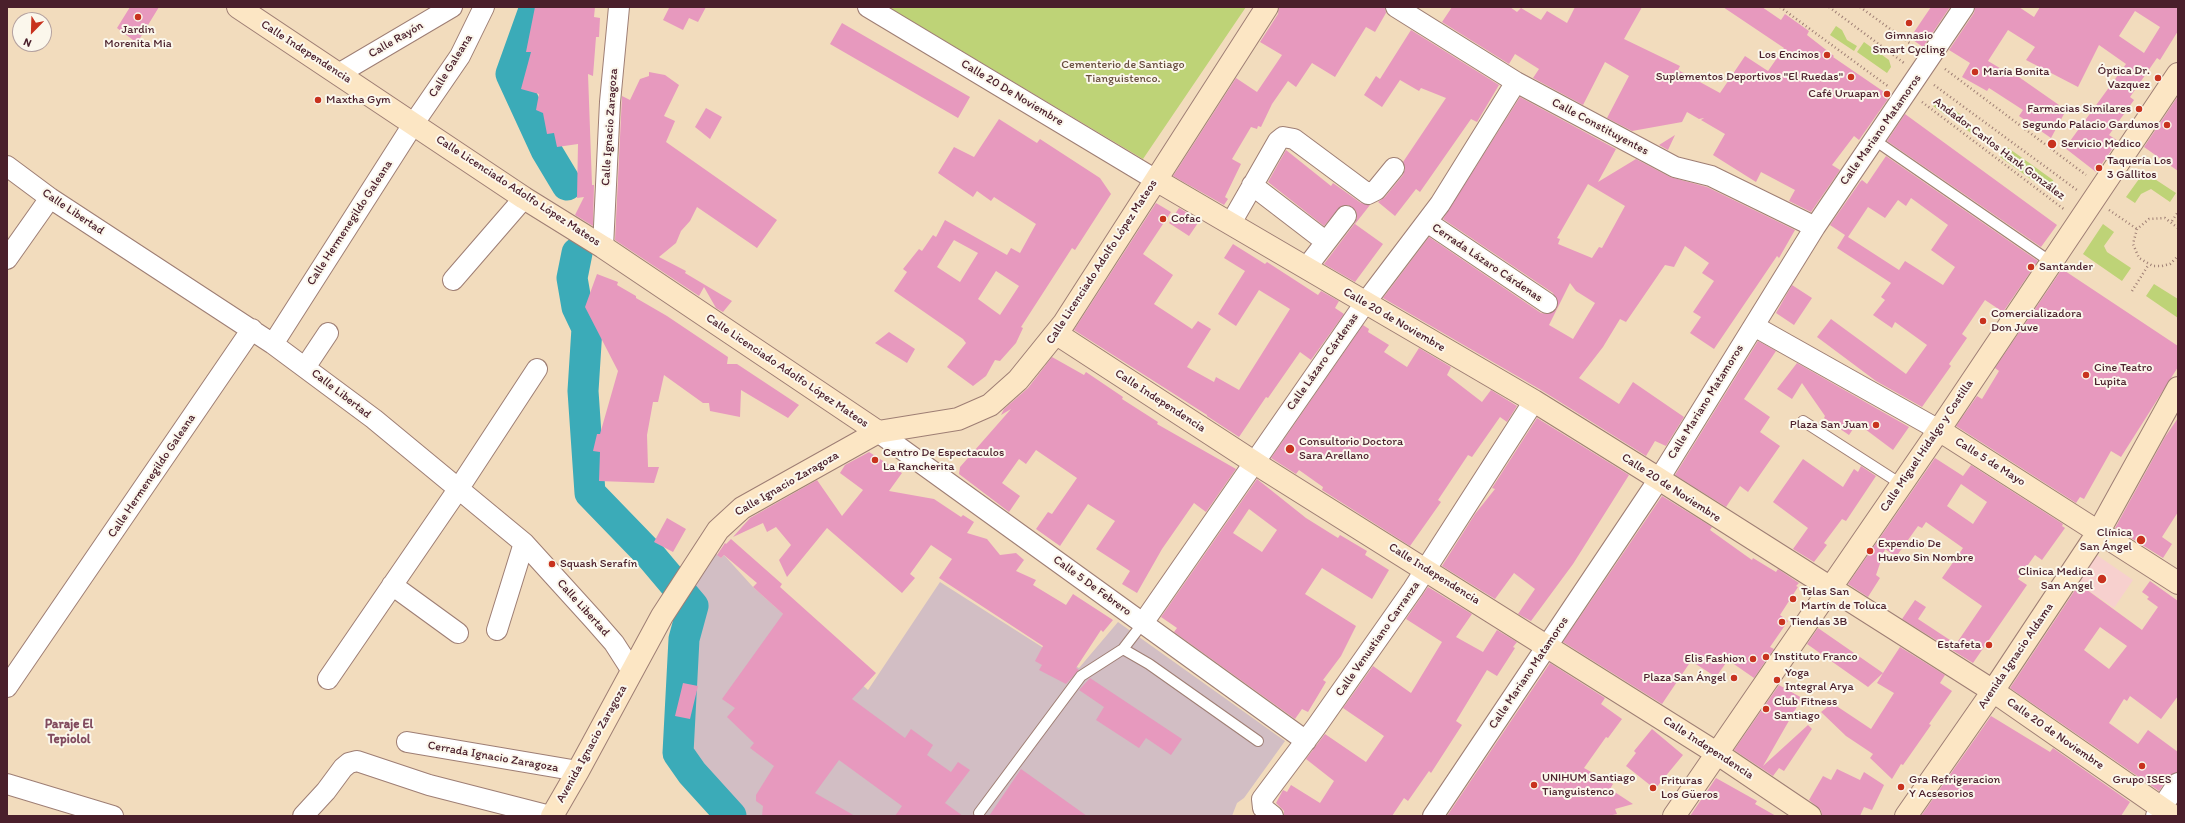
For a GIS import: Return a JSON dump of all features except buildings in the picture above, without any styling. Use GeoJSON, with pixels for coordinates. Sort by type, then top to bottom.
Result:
{"type":"FeatureCollection","features":[{"type":"Feature","properties":{"kind":"street","name":"Calle Independencia"},"geometry":{"type":"LineString","coordinates":[[238,7],[414,123]]}},
{"type":"Feature","properties":{"kind":"street","name":"Calle Rayón"},"geometry":{"type":"LineString","coordinates":[[340,73],[452,7]]}},
{"type":"Feature","properties":{"kind":"street","name":"Calle Galeana"},"geometry":{"type":"LineString","coordinates":[[414,123],[460,56],[484,7]]}},
{"type":"Feature","properties":{"kind":"street","name":"Calle Ignacio Zaragoza"},"geometry":{"type":"LineString","coordinates":[[603,247],[610,102],[619,7]]}},
{"type":"Feature","properties":{"kind":"street","name":"Calle 20 De Noviembre"},"geometry":{"type":"LineString","coordinates":[[868,7],[1156,180]]}},
{"type":"Feature","properties":{"kind":"street","name":"Calle Licenciado Adolfo López Mateos"},"geometry":{"type":"LineString","coordinates":[[414,123],[524,198],[603,247],[878,432],[958,419],[990,404],[1018,380],[1057,334],[1267,7]]}},
{"type":"Feature","properties":{"kind":"street","name":"Calle Constituyentes"},"geometry":{"type":"LineString","coordinates":[[1396,7],[1516,82],[1675,166],[1711,176],[1815,227]]}},
{"type":"Feature","properties":{"kind":"street","name":"Calle Mariano Matamoros"},"geometry":{"type":"LineString","coordinates":[[1433,816],[1659,479],[1815,227],[1873,139],[1906,95],[1964,7]]}},
{"type":"Feature","properties":{"kind":"street","name":"Calle Miguel Hidalgo y Costilla"},"geometry":{"type":"LineString","coordinates":[[1674,816],[1939,430],[2178,74]]}},
{"type":"Feature","properties":{"kind":"street","name":"Calle Lázaro Cárdenas"},"geometry":{"type":"LineString","coordinates":[[1143,623],[1365,303],[1427,222],[1516,82]]}},
{"type":"Feature","properties":{"kind":"street","name":"Calle Hermenegildo Galeana"},"geometry":{"type":"LineString","coordinates":[[273,344],[414,123]]}},
{"type":"Feature","properties":{"kind":"street"},"geometry":{"type":"LineString","coordinates":[[1231,223],[1278,140],[1283,137],[1294,140],[1368,194],[1376,190],[1394,168]]}},
{"type":"Feature","properties":{"kind":"street","name":"Calle Libertad"},"geometry":{"type":"LineString","coordinates":[[7,166],[50,198],[252,329],[306,366],[459,488],[524,543],[614,643],[632,671]]}},
{"type":"Feature","properties":{"kind":"street","name":"Calle 20 de Noviembre"},"geometry":{"type":"LineString","coordinates":[[1156,180],[1534,401],[1659,479],[1829,589],[1993,691],[2163,813]]}},
{"type":"Feature","properties":{"kind":"street"},"geometry":{"type":"LineString","coordinates":[[1252,185],[1325,241]]}},
{"type":"Feature","properties":{"kind":"street"},"geometry":{"type":"LineString","coordinates":[[7,259],[50,198]]}},
{"type":"Feature","properties":{"kind":"street"},"geometry":{"type":"LineString","coordinates":[[454,280],[524,198]]}},
{"type":"Feature","properties":{"kind":"street"},"geometry":{"type":"LineString","coordinates":[[1306,268],[1325,241],[1346,216]]}},
{"type":"Feature","properties":{"kind":"street","name":"Cerrada Lázaro Cárdenas"},"geometry":{"type":"LineString","coordinates":[[1427,222],[1548,303]]}},
{"type":"Feature","properties":{"kind":"street","name":"Calle 5 de Mayo"},"geometry":{"type":"LineString","coordinates":[[1754,326],[1939,430],[2099,531],[2178,583]]}},
{"type":"Feature","properties":{"kind":"street","name":"Calle Hermenegildo Galeana"},"geometry":{"type":"LineString","coordinates":[[7,687],[252,329]]}},
{"type":"Feature","properties":{"kind":"street"},"geometry":{"type":"LineString","coordinates":[[306,366],[328,333]]}},
{"type":"Feature","properties":{"kind":"street","name":"Calle Independencia"},"geometry":{"type":"LineString","coordinates":[[1057,334],[1254,461],[1718,754],[1810,816]]}},
{"type":"Feature","properties":{"kind":"street"},"geometry":{"type":"LineString","coordinates":[[328,679],[459,488],[537,369]]}},
{"type":"Feature","properties":{"kind":"street","name":"Avenida Ignacio Aldama"},"geometry":{"type":"LineString","coordinates":[[1906,816],[1993,691],[2099,531],[2178,388]]}},
{"type":"Feature","properties":{"kind":"street","name":"Calle Venustiano Carranza"},"geometry":{"type":"LineString","coordinates":[[1270,814],[1261,804],[1262,799],[1306,741],[1426,570],[1534,401]]}},
{"type":"Feature","properties":{"kind":"street","name":"Calle Ignacio Zaragoza"},"geometry":{"type":"LineString","coordinates":[[632,671],[662,616],[718,530],[742,508],[878,432]]}},
{"type":"Feature","properties":{"kind":"street","name":"Calle 5 De Febrero"},"geometry":{"type":"LineString","coordinates":[[878,432],[1306,741]]}},
{"type":"Feature","properties":{"kind":"street"},"geometry":{"type":"LineString","coordinates":[[497,630],[524,543]]}},
{"type":"Feature","properties":{"kind":"street"},"geometry":{"type":"LineString","coordinates":[[392,585],[458,633]]}},
{"type":"Feature","properties":{"kind":"street","name":"Avenida Ignacio Zaragoza"},"geometry":{"type":"LineString","coordinates":[[551,816],[578,771],[632,671]]}},
{"type":"Feature","properties":{"kind":"street","name":"Cerrada Ignacio Zaragoza"},"geometry":{"type":"LineString","coordinates":[[407,742],[578,771]]}},
{"type":"Feature","properties":{"kind":"street"},"geometry":{"type":"LineString","coordinates":[[303,816],[349,763],[362,762],[393,773],[551,816]]}},
{"type":"Feature","properties":{"kind":"street"},"geometry":{"type":"LineString","coordinates":[[2163,813],[2178,783]]}},
{"type":"Feature","properties":{"kind":"street"},"geometry":{"type":"LineString","coordinates":[[7,784],[113,816]]}},
{"type":"Feature","properties":{"kind":"lane"},"geometry":{"type":"LineString","coordinates":[[1873,139],[2051,262]]}},
{"type":"Feature","properties":{"kind":"lane"},"geometry":{"type":"LineString","coordinates":[[1803,421],[1901,484]]}},
{"type":"Feature","properties":{"kind":"lane"},"geometry":{"type":"LineString","coordinates":[[979,813],[1081,676],[1123,649],[1143,623]]}},
{"type":"Feature","properties":{"kind":"lane"},"geometry":{"type":"LineString","coordinates":[[1123,649],[1149,664],[1258,741]]}},
{"type":"Feature","properties":{"kind":"path","name":"Andador Carlos Hank González"},"geometry":{"type":"LineString","coordinates":[[1780,7],[1906,95],[2079,221]]}},
{"type":"Feature","properties":{"kind":"path","name":"Andador Carlos Hank González"},"geometry":{"type":"LineString","coordinates":[[1829,7],[1925,66],[2098,194],[2102,205],[2137,229]]}},
{"type":"Feature","properties":{"kind":"path"},"geometry":{"type":"LineString","coordinates":[[1860,7],[1925,66]]}},
{"type":"Feature","properties":{"kind":"path","name":"Andador Carlos Hank González"},"geometry":{"type":"LineString","coordinates":[[1925,66],[2098,194]]}},
{"type":"Feature","properties":{"kind":"path"},"geometry":{"type":"LineString","coordinates":[[2172,221],[2178,212]]}},
{"type":"Feature","properties":{"kind":"path"},"geometry":{"type":"LineString","coordinates":[[2178,228],[2172,221],[2157,217],[2142,223],[2137,229],[2133,244],[2139,258],[2149,264],[2162,266],[2178,258]]}},
{"type":"Feature","properties":{"kind":"path"},"geometry":{"type":"LineString","coordinates":[[2132,291],[2149,264]]}},
{"type":"Feature","properties":{"kind":"shaded area"},"geometry":{"type":"Polygon","coordinates":[[[713,551],[721,558],[724,555],[753,587],[868,690],[940,582],[1042,647],[1079,668],[1118,622],[1285,741],[1244,798],[1237,803],[1232,816],[739,816],[681,750],[675,716],[706,601],[690,595],[713,551]]]}},
{"type":"Feature","properties":{"kind":"shaded area","name":"Clinica Medica San Angel"},"geometry":{"type":"Polygon","coordinates":[[[2091,551],[2133,580],[2114,608],[2071,578],[2091,551]]]}},
{"type":"Feature","properties":{"kind":"green space","name":"Cementerio de Santiago Tianguistenco."},"geometry":{"type":"Polygon","coordinates":[[[888,7],[1246,7],[1143,159],[888,7]]]}},
{"type":"Feature","properties":{"kind":"green space"},"geometry":{"type":"Polygon","coordinates":[[[1836,26],[1842,30],[1847,40],[1857,46],[1854,51],[1830,35],[1836,26]]]}},
{"type":"Feature","properties":{"kind":"green space"},"geometry":{"type":"Polygon","coordinates":[[[1864,42],[1889,60],[1891,67],[1887,73],[1857,52],[1864,42]]]}},
{"type":"Feature","properties":{"kind":"green space"},"geometry":{"type":"Polygon","coordinates":[[[1938,99],[1963,116],[1965,125],[1990,143],[1988,145],[1933,106],[1938,99]]]}},
{"type":"Feature","properties":{"kind":"green space"},"geometry":{"type":"Polygon","coordinates":[[[2007,147],[2053,180],[2057,198],[2000,157],[2007,147]]]}},
{"type":"Feature","properties":{"kind":"green space"},"geometry":{"type":"Polygon","coordinates":[[[2144,172],[2176,193],[2170,202],[2151,189],[2141,194],[2135,203],[2126,197],[2144,172]]]}},
{"type":"Feature","properties":{"kind":"green space"},"geometry":{"type":"Polygon","coordinates":[[[2103,224],[2114,232],[2104,246],[2107,252],[2131,268],[2122,281],[2083,254],[2103,224]]]}},
{"type":"Feature","properties":{"kind":"green space"},"geometry":{"type":"Polygon","coordinates":[[[2154,284],[2178,299],[2178,318],[2146,296],[2154,284]]]}},
{"type":"Feature","properties":{"kind":"waterway"},"geometry":{"type":"LineString","coordinates":[[535,7],[511,74],[546,150],[567,185]]}},
{"type":"Feature","properties":{"kind":"waterway"},"geometry":{"type":"LineString","coordinates":[[577,253],[572,278],[577,307],[587,328],[583,391],[590,493],[650,555],[693,606],[684,639],[678,753],[692,773],[731,816]]}},
{"type":"Feature","properties":{"kind":"place","name":"Jardin Morenita Mia"},"geometry":{"type":"Point","coordinates":[138,17]}},
{"type":"Feature","properties":{"kind":"place","name":"Gimnasio Smart Cycling"},"geometry":{"type":"Point","coordinates":[1909,23]}},
{"type":"Feature","properties":{"kind":"place","name":"Los Encinos"},"geometry":{"type":"Point","coordinates":[1827,55]}},
{"type":"Feature","properties":{"kind":"place","name":"María Bonita"},"geometry":{"type":"Point","coordinates":[1975,72]}},
{"type":"Feature","properties":{"kind":"place","name":"Suplementos Deportivos \"El Ruedas\""},"geometry":{"type":"Point","coordinates":[1851,77]}},
{"type":"Feature","properties":{"kind":"place","name":"Óptica Dr. Vazquez"},"geometry":{"type":"Point","coordinates":[2158,78]}},
{"type":"Feature","properties":{"kind":"place","name":"Café Uruapan"},"geometry":{"type":"Point","coordinates":[1887,94]}},
{"type":"Feature","properties":{"kind":"place","name":"Maxtha Gym"},"geometry":{"type":"Point","coordinates":[318,100]}},
{"type":"Feature","properties":{"kind":"place","name":"Farmacias Similares"},"geometry":{"type":"Point","coordinates":[2139,109]}},
{"type":"Feature","properties":{"kind":"place","name":"Segundo Palacio Gardunos"},"geometry":{"type":"Point","coordinates":[2167,125]}},
{"type":"Feature","properties":{"kind":"place","name":"Servicio Medico"},"geometry":{"type":"Point","coordinates":[2052,144]}},
{"type":"Feature","properties":{"kind":"place","name":"Taquería Los 3 Gallitos"},"geometry":{"type":"Point","coordinates":[2099,168]}},
{"type":"Feature","properties":{"kind":"place","name":"Cofac"},"geometry":{"type":"Point","coordinates":[1163,219]}},
{"type":"Feature","properties":{"kind":"place","name":"Santander"},"geometry":{"type":"Point","coordinates":[2031,267]}},
{"type":"Feature","properties":{"kind":"place","name":"Comercializadora Don Juve"},"geometry":{"type":"Point","coordinates":[1983,321]}},
{"type":"Feature","properties":{"kind":"place","name":"Cine Teatro Lupita"},"geometry":{"type":"Point","coordinates":[2086,375]}},
{"type":"Feature","properties":{"kind":"place","name":"Plaza San Juan"},"geometry":{"type":"Point","coordinates":[1876,425]}},
{"type":"Feature","properties":{"kind":"place","name":"Consultorio Doctora Sara Arellano"},"geometry":{"type":"Point","coordinates":[1290,449]}},
{"type":"Feature","properties":{"kind":"place","name":"Centro De Espectaculos La Rancherita"},"geometry":{"type":"Point","coordinates":[875,460]}},
{"type":"Feature","properties":{"kind":"place","name":"Clínica San Ángel"},"geometry":{"type":"Point","coordinates":[2141,540]}},
{"type":"Feature","properties":{"kind":"place","name":"Expendio De Huevo Sin Nombre"},"geometry":{"type":"Point","coordinates":[1870,551]}},
{"type":"Feature","properties":{"kind":"place","name":"Squash Serafín"},"geometry":{"type":"Point","coordinates":[552,564]}},
{"type":"Feature","properties":{"kind":"place","name":"Clinica Medica San Angel"},"geometry":{"type":"Point","coordinates":[2102,579]}},
{"type":"Feature","properties":{"kind":"place","name":"Telas San Martín de Toluca"},"geometry":{"type":"Point","coordinates":[1793,599]}},
{"type":"Feature","properties":{"kind":"place","name":"Tiendas 3B"},"geometry":{"type":"Point","coordinates":[1782,622]}},
{"type":"Feature","properties":{"kind":"place","name":"Estafeta"},"geometry":{"type":"Point","coordinates":[1989,645]}},
{"type":"Feature","properties":{"kind":"place","name":"Instituto Franco"},"geometry":{"type":"Point","coordinates":[1766,657]}},
{"type":"Feature","properties":{"kind":"place","name":"Elis Fashion"},"geometry":{"type":"Point","coordinates":[1753,659]}},
{"type":"Feature","properties":{"kind":"place","name":"Plaza San Ángel"},"geometry":{"type":"Point","coordinates":[1734,678]}},
{"type":"Feature","properties":{"kind":"place","name":"Yoga Integral Arya"},"geometry":{"type":"Point","coordinates":[1777,680]}},
{"type":"Feature","properties":{"kind":"place","name":"Club Fitness Santiago"},"geometry":{"type":"Point","coordinates":[1766,709]}},
{"type":"Feature","properties":{"kind":"place","name":"Grupo ISES"},"geometry":{"type":"Point","coordinates":[2142,766]}},
{"type":"Feature","properties":{"kind":"place","name":"UNIHUM Santiago Tianguistenco"},"geometry":{"type":"Point","coordinates":[1534,785]}},
{"type":"Feature","properties":{"kind":"place","name":"Gra Refrigeracion Y Acsesorios"},"geometry":{"type":"Point","coordinates":[1901,787]}},
{"type":"Feature","properties":{"kind":"place","name":"Frituras Los Güeros"},"geometry":{"type":"Point","coordinates":[1653,788]}},
{"type":"Feature","properties":{"kind":"district","name":"Paraje El Tepiolol"},"geometry":{"type":"Point","coordinates":[69,732]}}]}
